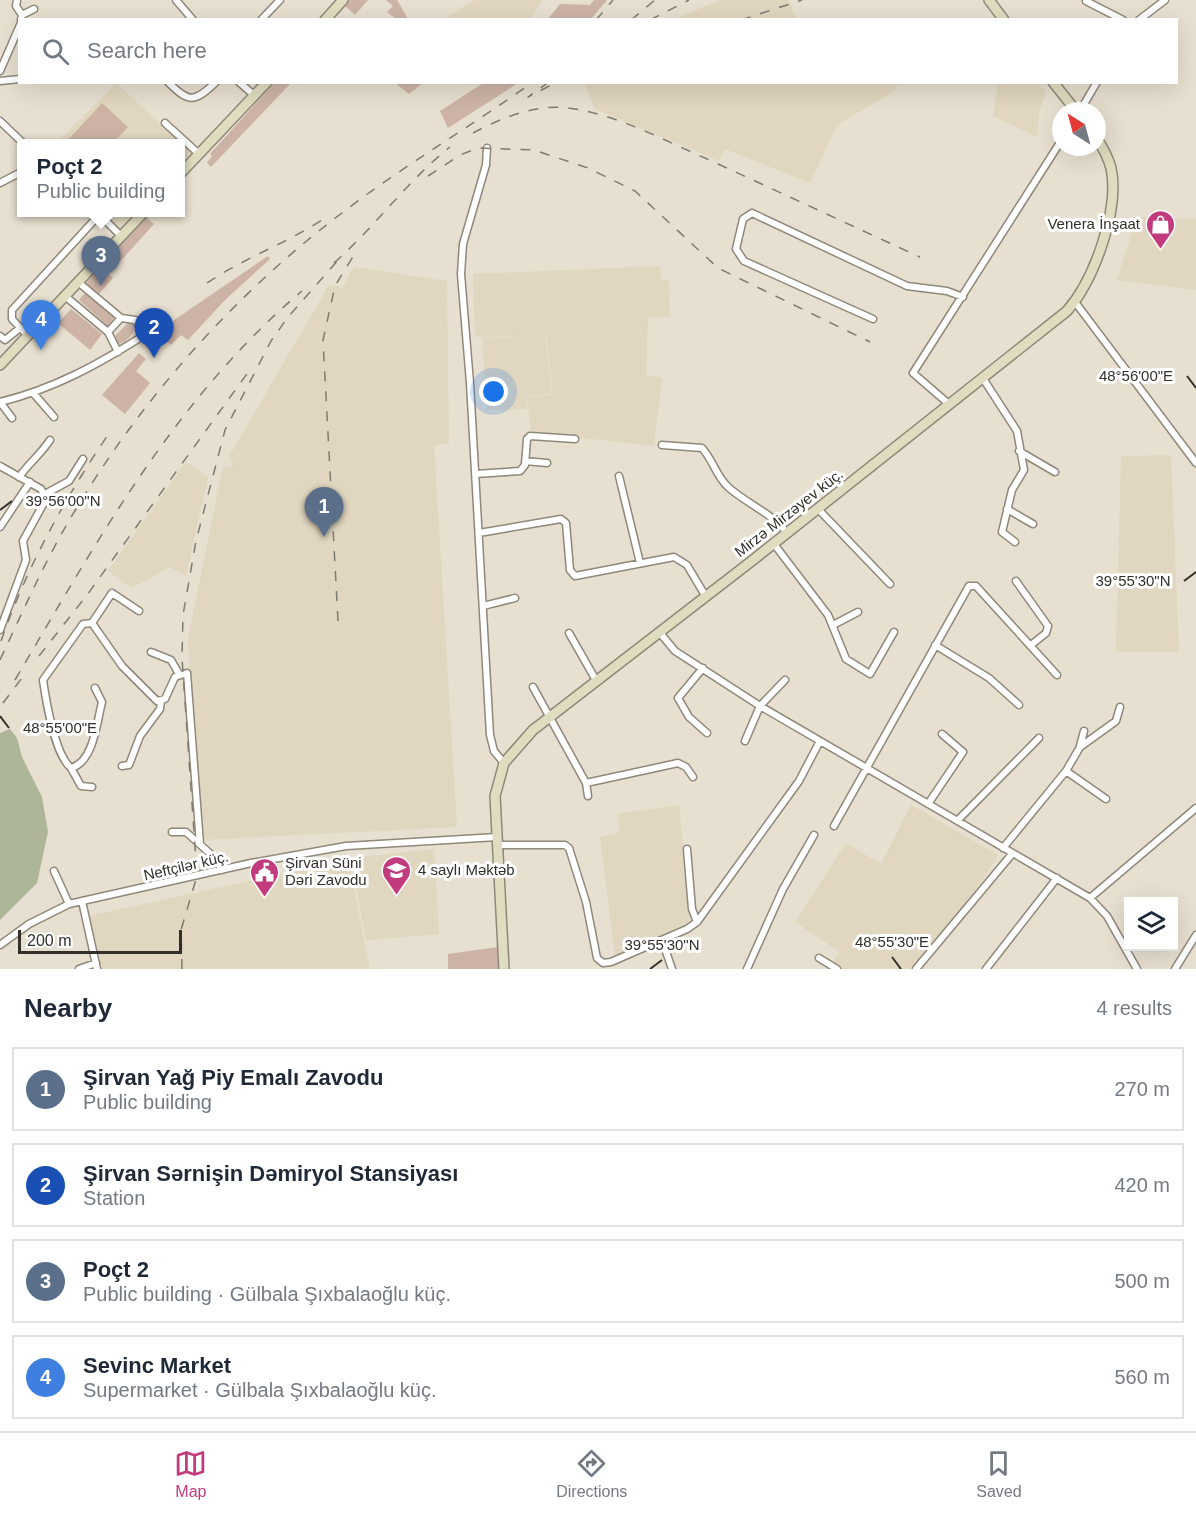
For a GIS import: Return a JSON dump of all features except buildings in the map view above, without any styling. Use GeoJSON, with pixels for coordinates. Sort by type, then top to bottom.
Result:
{"type":"FeatureCollection","features":[{"type":"Feature","properties":{"kind":"main road"},"geometry":{"type":"LineString","coordinates":[[989,0],[1002,18]]}},
{"type":"Feature","properties":{"kind":"main road"},"geometry":{"type":"LineString","coordinates":[[327,18],[339,1]]}},
{"type":"Feature","properties":{"kind":"main road"},"geometry":{"type":"LineString","coordinates":[[185,169],[265,84]]}},
{"type":"Feature","properties":{"kind":"main road"},"geometry":{"type":"LineString","coordinates":[[1055,84],[1070,102]]}},
{"type":"Feature","properties":{"kind":"main road","name":"Mirzə Mirzəyev küç."},"geometry":{"type":"LineString","coordinates":[[504,969],[495,796],[504,763],[523,739],[549,717],[984,380],[1076,302],[1100,247],[1111,200],[1111,168],[1105,156]]}},
{"type":"Feature","properties":{"kind":"main road"},"geometry":{"type":"LineString","coordinates":[[0,365],[140,217]]}},
{"type":"Feature","properties":{"kind":"street"},"geometry":{"type":"LineString","coordinates":[[18,0],[16,6],[22,17],[34,9]]}},
{"type":"Feature","properties":{"kind":"street"},"geometry":{"type":"LineString","coordinates":[[176,0],[191,18]]}},
{"type":"Feature","properties":{"kind":"street"},"geometry":{"type":"LineString","coordinates":[[263,18],[280,0]]}},
{"type":"Feature","properties":{"kind":"street"},"geometry":{"type":"LineString","coordinates":[[1141,18],[1152,3],[1165,0]]}},
{"type":"Feature","properties":{"kind":"street"},"geometry":{"type":"LineString","coordinates":[[1086,1],[1119,18]]}},
{"type":"Feature","properties":{"kind":"street"},"geometry":{"type":"LineString","coordinates":[[0,71],[18,30]]}},
{"type":"Feature","properties":{"kind":"street"},"geometry":{"type":"LineString","coordinates":[[0,81],[18,79]]}},
{"type":"Feature","properties":{"kind":"street"},"geometry":{"type":"LineString","coordinates":[[170,84],[181,95],[193,98],[198,98],[214,84]]}},
{"type":"Feature","properties":{"kind":"street"},"geometry":{"type":"LineString","coordinates":[[241,84],[255,96]]}},
{"type":"Feature","properties":{"kind":"street"},"geometry":{"type":"LineString","coordinates":[[1084,102],[1096,84]]}},
{"type":"Feature","properties":{"kind":"street"},"geometry":{"type":"LineString","coordinates":[[0,121],[19,139]]}},
{"type":"Feature","properties":{"kind":"street"},"geometry":{"type":"LineString","coordinates":[[165,123],[183,139]]}},
{"type":"Feature","properties":{"kind":"street"},"geometry":{"type":"LineString","coordinates":[[185,141],[200,154]]}},
{"type":"Feature","properties":{"kind":"street"},"geometry":{"type":"LineString","coordinates":[[488,148],[486,165],[465,233],[461,260],[490,735],[494,751],[504,763]]}},
{"type":"Feature","properties":{"kind":"street"},"geometry":{"type":"LineString","coordinates":[[951,405],[913,373],[1052,155]]}},
{"type":"Feature","properties":{"kind":"street"},"geometry":{"type":"LineString","coordinates":[[0,183],[17,174]]}},
{"type":"Feature","properties":{"kind":"street"},"geometry":{"type":"LineString","coordinates":[[873,319],[744,261],[736,249],[743,219],[752,213],[907,286],[947,291],[963,297]]}},
{"type":"Feature","properties":{"kind":"street"},"geometry":{"type":"LineString","coordinates":[[28,336],[12,319],[12,310],[95,217]]}},
{"type":"Feature","properties":{"kind":"street"},"geometry":{"type":"LineString","coordinates":[[101,217],[121,236]]}},
{"type":"Feature","properties":{"kind":"street"},"geometry":{"type":"LineString","coordinates":[[12,418],[0,402],[33,393],[78,375],[146,334],[135,320],[121,318],[78,282]]}},
{"type":"Feature","properties":{"kind":"street"},"geometry":{"type":"LineString","coordinates":[[65,296],[108,332],[118,352]]}},
{"type":"Feature","properties":{"kind":"street"},"geometry":{"type":"LineString","coordinates":[[1076,302],[1196,463]]}},
{"type":"Feature","properties":{"kind":"street"},"geometry":{"type":"LineString","coordinates":[[108,332],[121,318]]}},
{"type":"Feature","properties":{"kind":"street"},"geometry":{"type":"LineString","coordinates":[[0,336],[5,340],[8,339],[20,328]]}},
{"type":"Feature","properties":{"kind":"street"},"geometry":{"type":"LineString","coordinates":[[984,380],[1017,431],[1024,470],[1012,490],[1003,535],[1015,542]]}},
{"type":"Feature","properties":{"kind":"street"},"geometry":{"type":"LineString","coordinates":[[33,393],[54,417]]}},
{"type":"Feature","properties":{"kind":"street"},"geometry":{"type":"LineString","coordinates":[[475,474],[516,473],[523,469],[527,439],[530,436],[575,439]]}},
{"type":"Feature","properties":{"kind":"street"},"geometry":{"type":"LineString","coordinates":[[19,477],[50,440]]}},
{"type":"Feature","properties":{"kind":"street"},"geometry":{"type":"LineString","coordinates":[[662,445],[702,448],[718,476],[727,486],[774,519],[788,533]]}},
{"type":"Feature","properties":{"kind":"street"},"geometry":{"type":"LineString","coordinates":[[1019,451],[1055,472]]}},
{"type":"Feature","properties":{"kind":"street"},"geometry":{"type":"LineString","coordinates":[[45,494],[69,481],[83,459]]}},
{"type":"Feature","properties":{"kind":"street"},"geometry":{"type":"LineString","coordinates":[[525,461],[547,463]]}},
{"type":"Feature","properties":{"kind":"street"},"geometry":{"type":"LineString","coordinates":[[0,466],[30,482],[45,494],[46,499],[23,541],[26,560],[0,630]]}},
{"type":"Feature","properties":{"kind":"street"},"geometry":{"type":"LineString","coordinates":[[619,476],[640,563]]}},
{"type":"Feature","properties":{"kind":"street"},"geometry":{"type":"LineString","coordinates":[[0,526],[30,482]]}},
{"type":"Feature","properties":{"kind":"street"},"geometry":{"type":"LineString","coordinates":[[818,509],[890,584]]}},
{"type":"Feature","properties":{"kind":"street"},"geometry":{"type":"LineString","coordinates":[[1007,509],[1033,524]]}},
{"type":"Feature","properties":{"kind":"street"},"geometry":{"type":"LineString","coordinates":[[479,533],[561,519],[566,523],[570,570],[575,576],[674,557],[681,559],[706,597]]}},
{"type":"Feature","properties":{"kind":"street"},"geometry":{"type":"LineString","coordinates":[[774,544],[816,597],[833,625],[846,659],[866,674],[873,672],[894,632]]}},
{"type":"Feature","properties":{"kind":"street"},"geometry":{"type":"LineString","coordinates":[[1016,581],[1048,626],[1046,633],[1031,645]]}},
{"type":"Feature","properties":{"kind":"street"},"geometry":{"type":"LineString","coordinates":[[834,826],[971,584],[976,586],[1057,675]]}},
{"type":"Feature","properties":{"kind":"street"},"geometry":{"type":"LineString","coordinates":[[92,787],[81,786],[78,783],[62,756],[47,704],[43,680],[76,630],[82,624],[92,623],[112,594],[139,611]]}},
{"type":"Feature","properties":{"kind":"street"},"geometry":{"type":"LineString","coordinates":[[483,606],[515,598]]}},
{"type":"Feature","properties":{"kind":"street"},"geometry":{"type":"LineString","coordinates":[[833,625],[858,612]]}},
{"type":"Feature","properties":{"kind":"street"},"geometry":{"type":"LineString","coordinates":[[92,623],[122,666],[152,698],[161,701]]}},
{"type":"Feature","properties":{"kind":"street"},"geometry":{"type":"LineString","coordinates":[[569,633],[597,682]]}},
{"type":"Feature","properties":{"kind":"street"},"geometry":{"type":"LineString","coordinates":[[660,633],[675,651],[760,705],[1090,898],[1107,916],[1137,969]]}},
{"type":"Feature","properties":{"kind":"street"},"geometry":{"type":"LineString","coordinates":[[935,645],[989,678],[1019,705]]}},
{"type":"Feature","properties":{"kind":"street"},"geometry":{"type":"LineString","coordinates":[[151,651],[171,660],[179,674]]}},
{"type":"Feature","properties":{"kind":"street"},"geometry":{"type":"LineString","coordinates":[[703,668],[678,698],[689,717],[707,733]]}},
{"type":"Feature","properties":{"kind":"street"},"geometry":{"type":"LineString","coordinates":[[122,766],[129,765],[140,736],[159,708],[161,701],[165,699],[172,681],[179,674],[187,673],[200,844]]}},
{"type":"Feature","properties":{"kind":"street"},"geometry":{"type":"LineString","coordinates":[[745,741],[760,705],[785,680]]}},
{"type":"Feature","properties":{"kind":"street"},"geometry":{"type":"LineString","coordinates":[[533,687],[586,783],[588,796]]}},
{"type":"Feature","properties":{"kind":"street"},"geometry":{"type":"LineString","coordinates":[[71,768],[82,763],[90,746],[102,702],[95,688]]}},
{"type":"Feature","properties":{"kind":"street"},"geometry":{"type":"LineString","coordinates":[[1080,747],[1110,728],[1116,721],[1120,707]]}},
{"type":"Feature","properties":{"kind":"street"},"geometry":{"type":"LineString","coordinates":[[1003,848],[1066,771],[1080,747],[1084,731]]}},
{"type":"Feature","properties":{"kind":"street"},"geometry":{"type":"LineString","coordinates":[[928,804],[963,752],[942,734]]}},
{"type":"Feature","properties":{"kind":"street"},"geometry":{"type":"LineString","coordinates":[[958,820],[1039,738]]}},
{"type":"Feature","properties":{"kind":"street"},"geometry":{"type":"LineString","coordinates":[[672,969],[662,940],[697,922],[799,781],[820,741]]}},
{"type":"Feature","properties":{"kind":"street"},"geometry":{"type":"LineString","coordinates":[[586,783],[678,763],[686,767],[693,777]]}},
{"type":"Feature","properties":{"kind":"street"},"geometry":{"type":"LineString","coordinates":[[1066,771],[1106,800]]}},
{"type":"Feature","properties":{"kind":"street"},"geometry":{"type":"LineString","coordinates":[[1090,898],[1196,808]]}},
{"type":"Feature","properties":{"kind":"street"},"geometry":{"type":"LineString","coordinates":[[172,832],[186,832],[214,857],[222,870]]}},
{"type":"Feature","properties":{"kind":"street"},"geometry":{"type":"LineString","coordinates":[[747,969],[783,889],[814,835]]}},
{"type":"Feature","properties":{"kind":"street","name":"Neftçilər küç."},"geometry":{"type":"LineString","coordinates":[[0,945],[29,924],[69,904],[297,854],[346,846],[497,841],[565,845],[569,848],[575,863],[599,962],[610,962],[662,940]]}},
{"type":"Feature","properties":{"kind":"street"},"geometry":{"type":"LineString","coordinates":[[687,849],[692,909],[697,922]]}},
{"type":"Feature","properties":{"kind":"street"},"geometry":{"type":"LineString","coordinates":[[916,969],[1012,854]]}},
{"type":"Feature","properties":{"kind":"street"},"geometry":{"type":"LineString","coordinates":[[54,871],[69,904]]}},
{"type":"Feature","properties":{"kind":"street"},"geometry":{"type":"LineString","coordinates":[[986,969],[1057,878]]}},
{"type":"Feature","properties":{"kind":"street"},"geometry":{"type":"LineString","coordinates":[[79,969],[97,966],[82,901]]}},
{"type":"Feature","properties":{"kind":"street"},"geometry":{"type":"LineString","coordinates":[[1175,969],[1196,935]]}},
{"type":"Feature","properties":{"kind":"street"},"geometry":{"type":"LineString","coordinates":[[819,958],[837,969]]}},
{"type":"Feature","properties":{"kind":"shaded area"},"geometry":{"type":"Polygon","coordinates":[[[349,0],[368,0],[355,15],[344,5],[349,0]]]}},
{"type":"Feature","properties":{"kind":"shaded area"},"geometry":{"type":"Polygon","coordinates":[[[386,0],[397,0],[407,18],[395,18],[387,12],[393,6],[386,0]]]}},
{"type":"Feature","properties":{"kind":"shaded area"},"geometry":{"type":"Polygon","coordinates":[[[475,0],[543,0],[531,18],[450,18],[449,16],[475,0]]]}},
{"type":"Feature","properties":{"kind":"shaded area"},"geometry":{"type":"Polygon","coordinates":[[[594,0],[607,0],[592,18],[549,18],[560,4],[590,5],[594,0]]]}},
{"type":"Feature","properties":{"kind":"shaded area"},"geometry":{"type":"Polygon","coordinates":[[[720,0],[789,0],[796,18],[676,18],[720,0]]]}},
{"type":"Feature","properties":{"kind":"shaded area"},"geometry":{"type":"Polygon","coordinates":[[[117,84],[177,139],[61,139],[117,84]]]}},
{"type":"Feature","properties":{"kind":"shaded area"},"geometry":{"type":"Polygon","coordinates":[[[273,84],[290,84],[211,167],[207,163],[212,156],[210,154],[273,84]]]}},
{"type":"Feature","properties":{"kind":"shaded area"},"geometry":{"type":"Polygon","coordinates":[[[396,84],[422,84],[409,94],[396,84]]]}},
{"type":"Feature","properties":{"kind":"shaded area"},"geometry":{"type":"Polygon","coordinates":[[[482,84],[516,84],[448,128],[440,111],[482,84]]]}},
{"type":"Feature","properties":{"kind":"shaded area"},"geometry":{"type":"Polygon","coordinates":[[[584,84],[898,84],[893,92],[837,125],[810,183],[725,149],[719,161],[595,109],[584,84]]]}},
{"type":"Feature","properties":{"kind":"shaded area"},"geometry":{"type":"Polygon","coordinates":[[[998,84],[1040,84],[1046,92],[1039,113],[1037,137],[993,116],[998,84]]]}},
{"type":"Feature","properties":{"kind":"shaded area"},"geometry":{"type":"Polygon","coordinates":[[[102,103],[128,127],[117,139],[69,139],[102,103]]]}},
{"type":"Feature","properties":{"kind":"shaded area"},"geometry":{"type":"Polygon","coordinates":[[[185,146],[191,152],[185,159],[185,146]]]}},
{"type":"Feature","properties":{"kind":"shaded area"},"geometry":{"type":"Polygon","coordinates":[[[108,217],[130,217],[120,228],[108,217]]]}},
{"type":"Feature","properties":{"kind":"shaded area"},"geometry":{"type":"Polygon","coordinates":[[[146,217],[154,224],[109,274],[113,278],[98,295],[86,283],[146,217]]]}},
{"type":"Feature","properties":{"kind":"shaded area","name":"Venera İnşaat"},"geometry":{"type":"Polygon","coordinates":[[[1137,217],[1196,219],[1196,290],[1117,280],[1137,217]]]}},
{"type":"Feature","properties":{"kind":"shaded area"},"geometry":{"type":"Polygon","coordinates":[[[268,256],[270,259],[224,301],[188,340],[181,335],[171,345],[164,339],[152,352],[145,346],[164,327],[268,256]]]}},
{"type":"Feature","properties":{"kind":"shaded area"},"geometry":{"type":"Polygon","coordinates":[[[660,266],[661,280],[669,280],[670,317],[648,318],[646,375],[662,378],[654,446],[531,432],[527,398],[553,394],[546,335],[475,337],[473,274],[660,266]]]}},
{"type":"Feature","properties":{"kind":"shaded area"},"geometry":{"type":"Polygon","coordinates":[[[354,267],[447,281],[449,443],[434,446],[457,827],[200,840],[188,638],[223,467],[233,466],[230,455],[329,285],[342,288],[354,267]]]}},
{"type":"Feature","properties":{"kind":"shaded area"},"geometry":{"type":"Polygon","coordinates":[[[86,292],[115,317],[108,326],[79,300],[86,292]]]}},
{"type":"Feature","properties":{"kind":"shaded area"},"geometry":{"type":"Polygon","coordinates":[[[71,309],[102,334],[90,350],[58,323],[71,309]]]}},
{"type":"Feature","properties":{"kind":"shaded area"},"geometry":{"type":"Polygon","coordinates":[[[129,322],[135,325],[132,334],[127,340],[118,344],[115,342],[116,335],[129,322]]]}},
{"type":"Feature","properties":{"kind":"shaded area"},"geometry":{"type":"Polygon","coordinates":[[[545,335],[552,393],[526,397],[527,409],[487,410],[482,338],[545,335]]]}},
{"type":"Feature","properties":{"kind":"shaded area"},"geometry":{"type":"Polygon","coordinates":[[[139,353],[146,359],[136,371],[150,383],[125,414],[102,395],[139,353]]]}},
{"type":"Feature","properties":{"kind":"shaded area"},"geometry":{"type":"Polygon","coordinates":[[[1171,455],[1179,652],[1116,652],[1121,456],[1171,455]]]}},
{"type":"Feature","properties":{"kind":"shaded area"},"geometry":{"type":"Polygon","coordinates":[[[186,462],[208,477],[186,576],[170,567],[132,588],[108,571],[186,462]]]}},
{"type":"Feature","properties":{"kind":"shaded area"},"geometry":{"type":"Polygon","coordinates":[[[10,729],[17,738],[22,757],[42,797],[48,832],[37,883],[0,920],[0,733],[10,729]]]}},
{"type":"Feature","properties":{"kind":"shaded area"},"geometry":{"type":"Polygon","coordinates":[[[679,805],[690,921],[615,957],[600,837],[620,832],[617,814],[679,805]]]}},
{"type":"Feature","properties":{"kind":"shaded area"},"geometry":{"type":"Polygon","coordinates":[[[911,805],[998,855],[973,894],[912,969],[844,969],[833,962],[840,952],[795,922],[846,843],[881,864],[911,805]]]}},
{"type":"Feature","properties":{"kind":"shaded area","name":"4 saylı Məktəb"},"geometry":{"type":"Polygon","coordinates":[[[434,849],[439,934],[366,940],[351,858],[434,849]]]}},
{"type":"Feature","properties":{"kind":"shaded area","name":"Şirvan Süni Dəri Zavodu"},"geometry":{"type":"Polygon","coordinates":[[[348,859],[370,969],[101,969],[89,916],[348,859]]]}},
{"type":"Feature","properties":{"kind":"shaded area"},"geometry":{"type":"Polygon","coordinates":[[[498,947],[499,969],[448,969],[448,954],[498,947]]]}},
{"type":"Feature","properties":{"kind":"railway"},"geometry":{"type":"LineString","coordinates":[[598,18],[613,0]]}},
{"type":"Feature","properties":{"kind":"railway"},"geometry":{"type":"LineString","coordinates":[[633,18],[655,0]]}},
{"type":"Feature","properties":{"kind":"railway"},"geometry":{"type":"LineString","coordinates":[[654,18],[689,0]]}},
{"type":"Feature","properties":{"kind":"railway"},"geometry":{"type":"LineString","coordinates":[[747,18],[802,0]]}},
{"type":"Feature","properties":{"kind":"railway"},"geometry":{"type":"LineString","coordinates":[[0,660],[65,527],[102,467],[162,387],[229,312],[303,244],[342,213],[530,84]]}},
{"type":"Feature","properties":{"kind":"railway"},"geometry":{"type":"LineString","coordinates":[[546,84],[528,97],[553,84]]}},
{"type":"Feature","properties":{"kind":"railway"},"geometry":{"type":"LineString","coordinates":[[473,133],[507,117],[531,110],[556,107],[586,111],[621,121],[655,135],[920,257]]}},
{"type":"Feature","properties":{"kind":"railway"},"geometry":{"type":"LineString","coordinates":[[334,263],[419,174],[450,147]]}},
{"type":"Feature","properties":{"kind":"railway"},"geometry":{"type":"LineString","coordinates":[[428,176],[460,155],[478,148],[534,150],[588,168],[635,191],[718,268],[870,342]]}},
{"type":"Feature","properties":{"kind":"railway"},"geometry":{"type":"LineString","coordinates":[[207,283],[322,220]]}},
{"type":"Feature","properties":{"kind":"railway"},"geometry":{"type":"LineString","coordinates":[[338,621],[323,340],[335,286],[357,250]]}},
{"type":"Feature","properties":{"kind":"railway"},"geometry":{"type":"LineString","coordinates":[[182,969],[181,930],[197,876],[182,658],[183,615],[196,541],[225,430],[271,341],[288,317],[339,259]]}},
{"type":"Feature","properties":{"kind":"railway"},"geometry":{"type":"LineString","coordinates":[[15,680],[109,524],[142,473],[178,424],[257,332],[302,291]]}},
{"type":"Feature","properties":{"kind":"railway"},"geometry":{"type":"LineString","coordinates":[[39,656],[87,595],[249,371]]}},
{"type":"Feature","properties":{"kind":"railway"},"geometry":{"type":"LineString","coordinates":[[1,641],[23,585],[49,531],[112,429]]}},
{"type":"Feature","properties":{"kind":"railway"},"geometry":{"type":"LineString","coordinates":[[3,703],[25,674]]}},
{"type":"Feature","properties":{"kind":"place","name":"Venera İnşaat"},"geometry":{"type":"Point","coordinates":[1161,250]}},
{"type":"Feature","properties":{"kind":"place","name":"Poçt 2"},"geometry":{"type":"Point","coordinates":[101,286]}},
{"type":"Feature","properties":{"kind":"place","name":"Sevinc Market"},"geometry":{"type":"Point","coordinates":[41,350]}},
{"type":"Feature","properties":{"kind":"place","name":"Şirvan Sərnişin Dəmiryol Stansiyası"},"geometry":{"type":"Point","coordinates":[154,358]}},
{"type":"Feature","properties":{"kind":"place","name":"Şirvan Yağ Piy Emalı Zavodu"},"geometry":{"type":"Point","coordinates":[324,537]}},
{"type":"Feature","properties":{"kind":"place","name":"4 saylı Məktəb"},"geometry":{"type":"Point","coordinates":[397,896]}},
{"type":"Feature","properties":{"kind":"place","name":"Şirvan Süni Dəri Zavodu"},"geometry":{"type":"Point","coordinates":[264,898]}}]}
